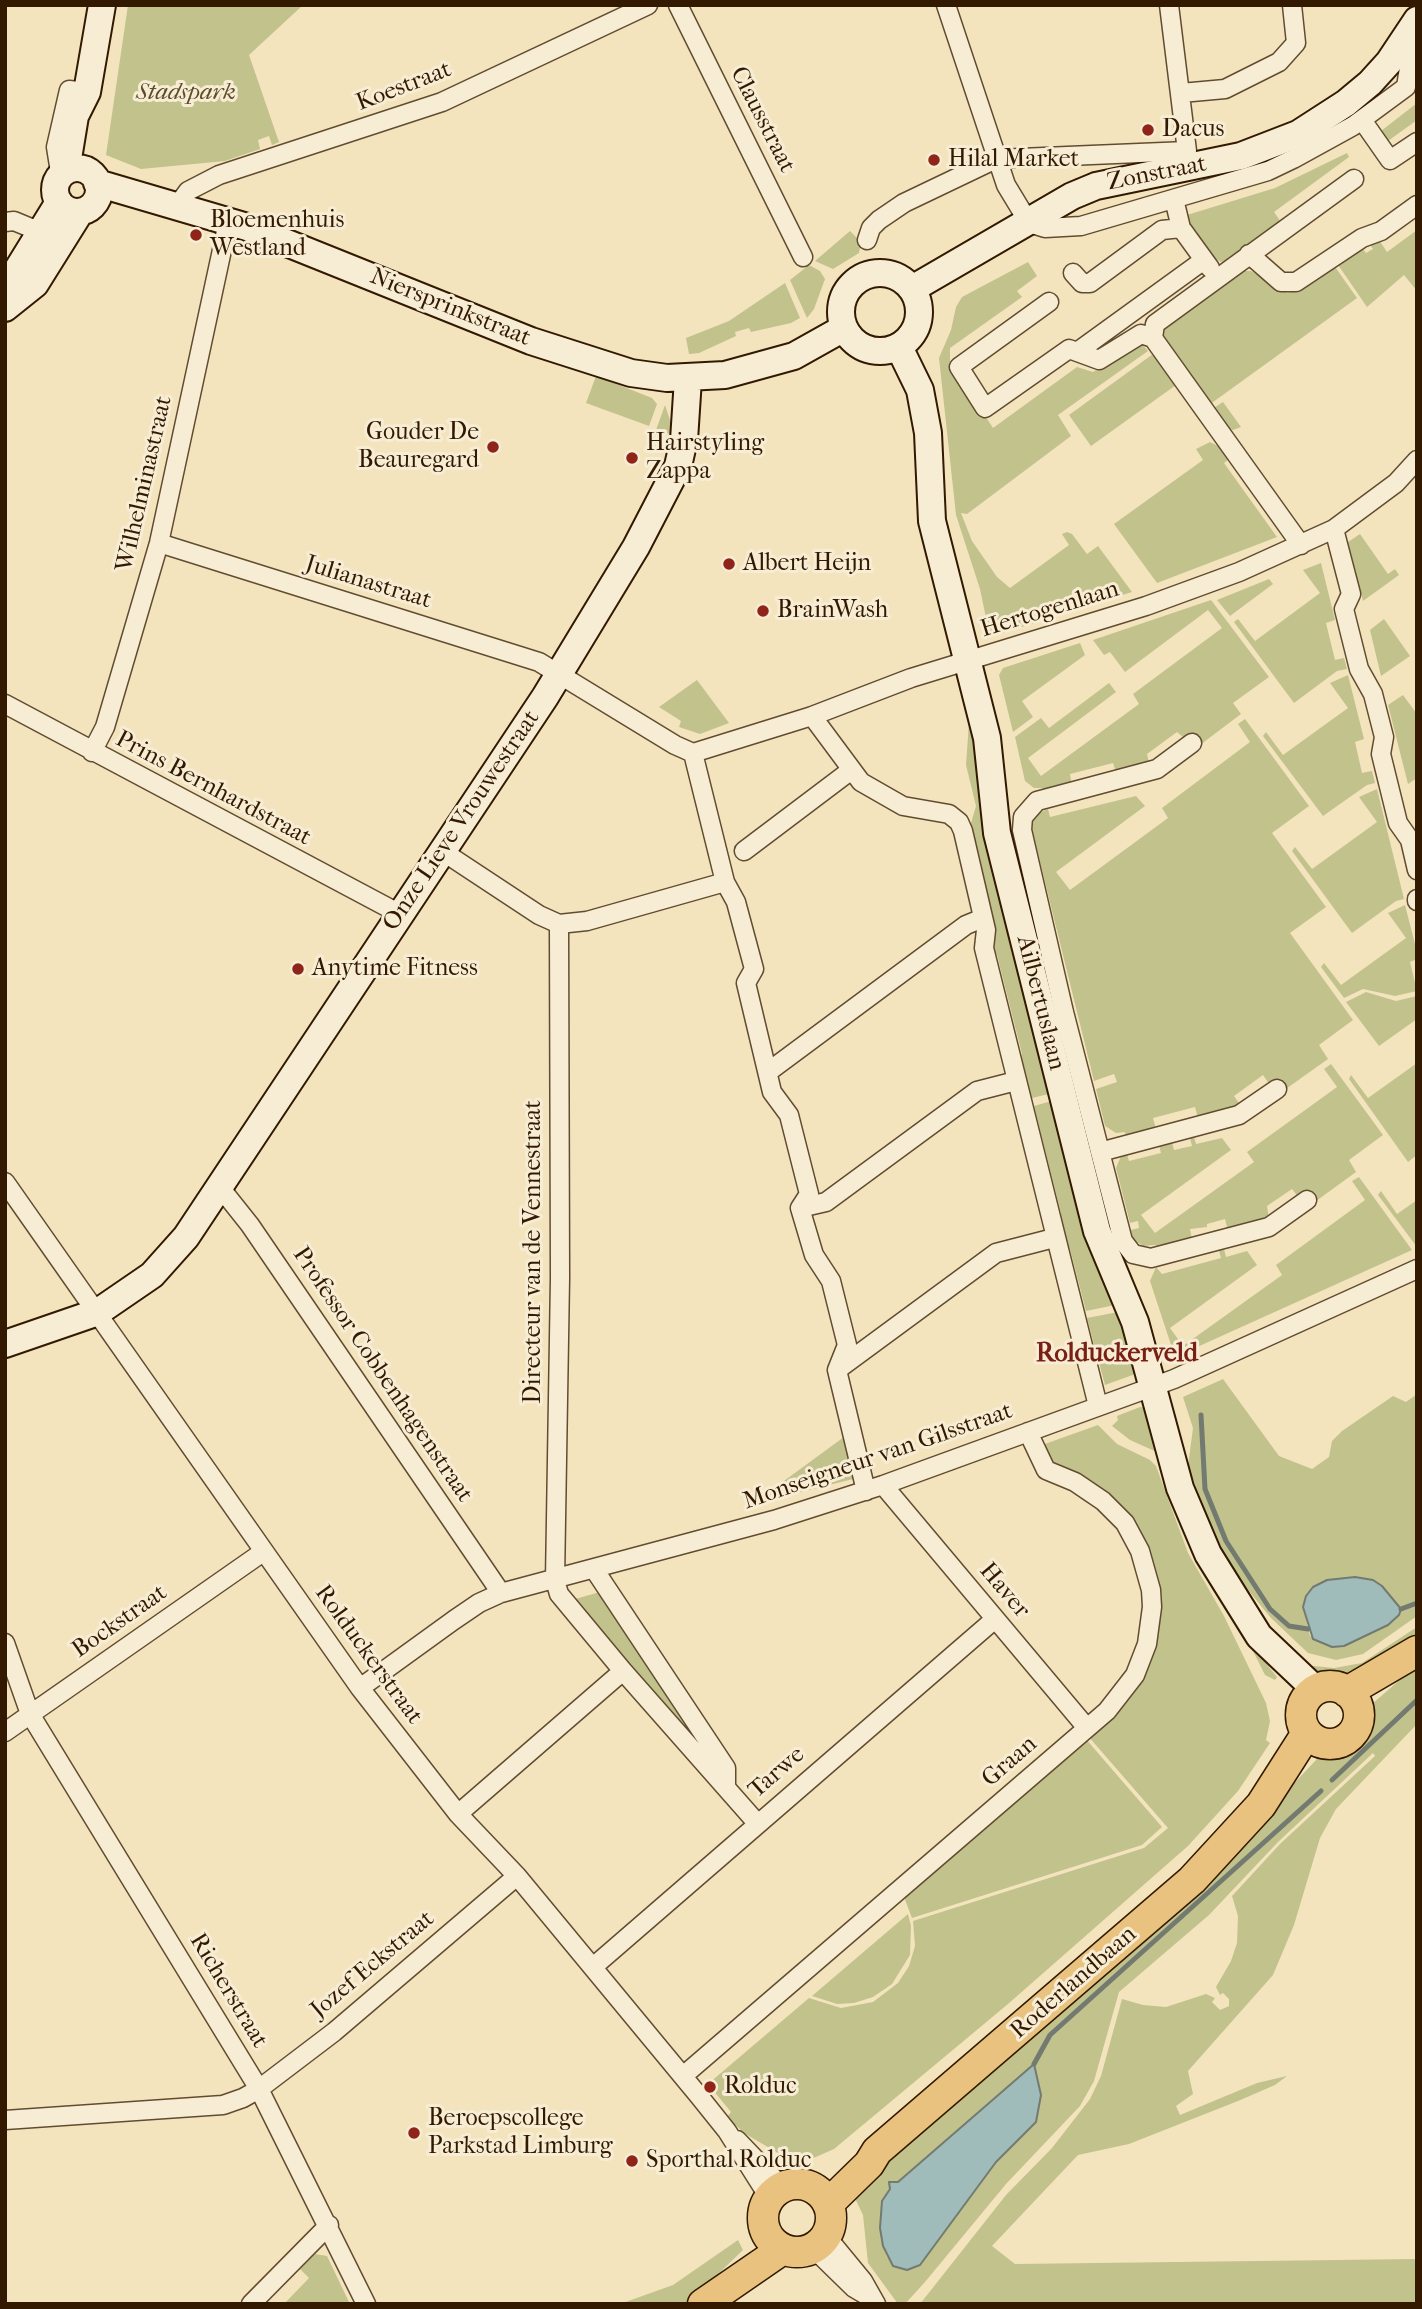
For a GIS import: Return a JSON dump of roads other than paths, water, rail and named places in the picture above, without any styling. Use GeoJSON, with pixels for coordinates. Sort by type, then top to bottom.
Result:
{"type":"FeatureCollection","features":[{"type":"Feature","properties":{"kind":"main road"},"geometry":{"type":"LineString","coordinates":[[5,309],[35,284],[51,237],[77,188],[75,116],[87,92],[102,5]]}},
{"type":"Feature","properties":{"kind":"main road","name":"Zonstraat"},"geometry":{"type":"LineString","coordinates":[[912,289],[1029,223],[1072,195],[1096,186],[1217,162],[1266,148],[1298,134],[1346,103],[1389,62],[1417,20]]}},
{"type":"Feature","properties":{"kind":"main road","name":"Zonstraat"},"geometry":{"type":"LineString","coordinates":[[1389,62],[1414,48]]}},
{"type":"Feature","properties":{"kind":"main road","name":"Niersprinkstraat"},"geometry":{"type":"LineString","coordinates":[[77,188],[177,206],[228,222],[568,354],[631,373],[688,379]]}},
{"type":"Feature","properties":{"kind":"main road"},"geometry":{"type":"LineString","coordinates":[[5,302],[13,275],[51,237]]}},
{"type":"Feature","properties":{"kind":"main road"},"geometry":{"type":"LineString","coordinates":[[878,272],[892,274],[912,289],[919,314],[916,327],[898,346],[873,351],[851,339],[844,328],[841,303],[855,281],[878,272]]}},
{"type":"Feature","properties":{"kind":"main road"},"geometry":{"type":"LineString","coordinates":[[688,379],[761,367],[794,356],[844,328]]}},
{"type":"Feature","properties":{"kind":"main road","name":"Ailbertuslaan"},"geometry":{"type":"LineString","coordinates":[[898,346],[920,390],[928,433],[932,521],[987,738],[997,833],[1074,1092],[1097,1231],[1135,1322],[1189,1513],[1218,1574],[1259,1636],[1310,1695]]}},
{"type":"Feature","properties":{"kind":"main road","name":"Onze Lieve Vrouwestraat"},"geometry":{"type":"LineString","coordinates":[[5,1344],[98,1312],[139,1285],[169,1257],[560,673],[636,547],[678,466],[684,440],[688,379]]}},
{"type":"Feature","properties":{"kind":"main road"},"geometry":{"type":"LineString","coordinates":[[1352,1700],[1417,1651]]}},
{"type":"Feature","properties":{"kind":"main road"},"geometry":{"type":"LineString","coordinates":[[1352,1700],[1417,1657]]}},
{"type":"Feature","properties":{"kind":"main road"},"geometry":{"type":"LineString","coordinates":[[1332,1686],[1352,1700],[1358,1718],[1350,1736],[1342,1742],[1315,1738],[1301,1717],[1310,1695],[1332,1686]]}},
{"type":"Feature","properties":{"kind":"main road","name":"Roderlandbaan"},"geometry":{"type":"LineString","coordinates":[[823,2198],[869,2164],[877,2151],[1192,1880],[1261,1805],[1280,1791],[1315,1738]]}},
{"type":"Feature","properties":{"kind":"main road"},"geometry":{"type":"LineString","coordinates":[[804,2185],[823,2198],[831,2215],[820,2242],[796,2252],[775,2240],[764,2211],[776,2193],[804,2185]]}},
{"type":"Feature","properties":{"kind":"main road"},"geometry":{"type":"LineString","coordinates":[[703,2304],[775,2240]]}},
{"type":"Feature","properties":{"kind":"street","name":"Koestraat"},"geometry":{"type":"LineString","coordinates":[[177,206],[188,191],[219,175],[442,102],[648,5]]}},
{"type":"Feature","properties":{"kind":"street","name":"Clausstraat"},"geometry":{"type":"LineString","coordinates":[[678,5],[803,257]]}},
{"type":"Feature","properties":{"kind":"street"},"geometry":{"type":"LineString","coordinates":[[946,5],[996,159],[1029,223]]}},
{"type":"Feature","properties":{"kind":"street"},"geometry":{"type":"LineString","coordinates":[[1169,5],[1181,93],[1225,89],[1279,62],[1296,43],[1292,5]]}},
{"type":"Feature","properties":{"kind":"street","name":"Zonstraat"},"geometry":{"type":"LineString","coordinates":[[1029,223],[1045,228],[1081,226],[1268,171],[1312,150],[1362,120],[1406,87],[1414,48]]}},
{"type":"Feature","properties":{"kind":"street","name":"Zonstraat"},"geometry":{"type":"LineString","coordinates":[[867,240],[871,228],[879,220],[904,203],[996,159],[1187,150],[1181,93]]}},
{"type":"Feature","properties":{"kind":"street"},"geometry":{"type":"LineString","coordinates":[[1362,120],[1390,160],[1417,142]]}},
{"type":"Feature","properties":{"kind":"street"},"geometry":{"type":"LineString","coordinates":[[1153,338],[1155,324],[1354,179]]}},
{"type":"Feature","properties":{"kind":"street","name":"Zonstraat"},"geometry":{"type":"LineString","coordinates":[[1174,199],[1181,229],[1217,277]]}},
{"type":"Feature","properties":{"kind":"street"},"geometry":{"type":"LineString","coordinates":[[1249,254],[1281,282],[1296,282],[1362,238],[1381,231],[1417,205]]}},
{"type":"Feature","properties":{"kind":"street"},"geometry":{"type":"LineString","coordinates":[[5,222],[14,221],[51,237]]}},
{"type":"Feature","properties":{"kind":"street","name":"Wilhelminastraat"},"geometry":{"type":"LineString","coordinates":[[92,752],[108,718],[159,543],[228,222]]}},
{"type":"Feature","properties":{"kind":"street"},"geometry":{"type":"LineString","coordinates":[[1073,273],[1082,283],[1090,283],[1162,230],[1181,229]]}},
{"type":"Feature","properties":{"kind":"street"},"geometry":{"type":"LineString","coordinates":[[1077,352],[1204,260]]}},
{"type":"Feature","properties":{"kind":"street"},"geometry":{"type":"LineString","coordinates":[[1049,302],[959,367],[985,408],[1069,349],[1099,360],[1141,334],[1153,338],[1300,545]]}},
{"type":"Feature","properties":{"kind":"street","name":"Hertogenlaan"},"geometry":{"type":"LineString","coordinates":[[693,753],[812,716],[911,678],[1146,606],[1300,545],[1334,529],[1396,483],[1417,460]]}},
{"type":"Feature","properties":{"kind":"street"},"geometry":{"type":"LineString","coordinates":[[1334,529],[1351,594],[1344,609],[1359,669],[1373,694],[1384,737],[1381,754],[1398,822],[1410,840],[1417,870]]}},
{"type":"Feature","properties":{"kind":"street","name":"Julianastraat"},"geometry":{"type":"LineString","coordinates":[[159,543],[539,662],[560,673]]}},
{"type":"Feature","properties":{"kind":"street"},"geometry":{"type":"LineString","coordinates":[[560,673],[664,739],[693,753],[725,882],[736,902],[754,970],[746,983],[772,1092],[789,1115],[809,1194],[800,1208],[814,1255],[831,1281],[847,1345],[837,1370],[875,1488]]}},
{"type":"Feature","properties":{"kind":"street","name":"Prins Bernhardstraat"},"geometry":{"type":"LineString","coordinates":[[5,704],[400,914]]}},
{"type":"Feature","properties":{"kind":"street"},"geometry":{"type":"LineString","coordinates":[[744,851],[850,771],[812,716]]}},
{"type":"Feature","properties":{"kind":"street","name":"Ailbertuslaan"},"geometry":{"type":"LineString","coordinates":[[1192,743],[1157,769],[1037,801],[1023,817],[1022,830],[1074,1092],[1100,1152],[1123,1241],[1133,1254],[1144,1258],[1269,1227],[1307,1200]]}},
{"type":"Feature","properties":{"kind":"street","name":"Ailbertuslaan"},"geometry":{"type":"LineString","coordinates":[[850,771],[875,792],[891,801],[914,809],[949,814],[959,822],[963,831],[983,918],[984,948],[1054,1238],[1098,1406]]}},
{"type":"Feature","properties":{"kind":"street"},"geometry":{"type":"LineString","coordinates":[[442,851],[549,921],[559,924],[587,921],[725,882]]}},
{"type":"Feature","properties":{"kind":"street"},"geometry":{"type":"LineString","coordinates":[[768,1072],[967,925],[983,918]]}},
{"type":"Feature","properties":{"kind":"street","name":"Directeur van de Vennestraat"},"geometry":{"type":"LineString","coordinates":[[555,1580],[560,1278],[559,924]]}},
{"type":"Feature","properties":{"kind":"street"},"geometry":{"type":"LineString","coordinates":[[800,1208],[826,1202],[977,1091],[1016,1081]]}},
{"type":"Feature","properties":{"kind":"street"},"geometry":{"type":"LineString","coordinates":[[1100,1152],[1239,1115],[1277,1089]]}},
{"type":"Feature","properties":{"kind":"street","name":"Rolduckerstraat"},"geometry":{"type":"LineString","coordinates":[[5,1182],[360,1688],[458,1814],[517,1876],[776,2193]]}},
{"type":"Feature","properties":{"kind":"street","name":"Professor Cobbenhagenstraat"},"geometry":{"type":"LineString","coordinates":[[219,1186],[250,1225],[501,1593]]}},
{"type":"Feature","properties":{"kind":"street"},"geometry":{"type":"LineString","coordinates":[[837,1370],[996,1253],[1054,1238]]}},
{"type":"Feature","properties":{"kind":"street","name":"Monseigneur van Gilsstraat"},"geometry":{"type":"LineString","coordinates":[[360,1688],[479,1603],[501,1593],[875,1488],[1153,1387],[1417,1269]]}},
{"type":"Feature","properties":{"kind":"street","name":"Graan"},"geometry":{"type":"LineString","coordinates":[[683,2076],[1087,1728],[1121,1696],[1141,1662],[1150,1631],[1151,1590],[1140,1552],[1125,1523],[1092,1492],[1046,1469],[1028,1432]]}},
{"type":"Feature","properties":{"kind":"street","name":"Haver"},"geometry":{"type":"LineString","coordinates":[[875,1488],[995,1619],[1087,1728]]}},
{"type":"Feature","properties":{"kind":"street","name":"Bockstraat"},"geometry":{"type":"LineString","coordinates":[[5,1732],[264,1552]]}},
{"type":"Feature","properties":{"kind":"street"},"geometry":{"type":"LineString","coordinates":[[594,1569],[726,1768],[726,1786]]}},
{"type":"Feature","properties":{"kind":"street"},"geometry":{"type":"LineString","coordinates":[[555,1580],[559,1594],[623,1671],[757,1823]]}},
{"type":"Feature","properties":{"kind":"street","name":"Tarwe"},"geometry":{"type":"LineString","coordinates":[[593,1967],[995,1619]]}},
{"type":"Feature","properties":{"kind":"street","name":"Richerstraat"},"geometry":{"type":"LineString","coordinates":[[5,1643],[30,1714],[259,2089],[366,2304]]}},
{"type":"Feature","properties":{"kind":"street"},"geometry":{"type":"LineString","coordinates":[[458,1814],[623,1671]]}},
{"type":"Feature","properties":{"kind":"street","name":"Jozef Eckstraat"},"geometry":{"type":"LineString","coordinates":[[5,2119],[223,2105],[259,2089],[334,2032],[517,1876]]}},
{"type":"Feature","properties":{"kind":"street"},"geometry":{"type":"LineString","coordinates":[[251,2304],[328,2225]]}},
{"type":"Feature","properties":{"kind":"street"},"geometry":{"type":"LineString","coordinates":[[820,2242],[854,2288],[873,2301]]}},
{"type":"Feature","properties":{"kind":"water"},"geometry":{"type":"Polygon","coordinates":[[[1355,1577],[1373,1580],[1382,1586],[1401,1609],[1399,1615],[1388,1625],[1344,1646],[1332,1647],[1313,1639],[1303,1607],[1306,1596],[1313,1587],[1327,1580],[1355,1577]]]}},
{"type":"Feature","properties":{"kind":"water"},"geometry":{"type":"Polygon","coordinates":[[[1034,2064],[1041,2095],[1036,2122],[996,2162],[920,2265],[907,2270],[893,2266],[883,2246],[880,2228],[882,2201],[890,2189],[889,2182],[898,2182],[1034,2064]]]}},
{"type":"Feature","properties":{"kind":"waterway"},"geometry":{"type":"LineString","coordinates":[[1201,1415],[1205,1489],[1226,1541],[1270,1609],[1289,1626],[1308,1629]]}},
{"type":"Feature","properties":{"kind":"waterway"},"geometry":{"type":"LineString","coordinates":[[1401,1609],[1417,1603]]}},
{"type":"Feature","properties":{"kind":"waterway"},"geometry":{"type":"LineString","coordinates":[[1332,1780],[1417,1700]]}},
{"type":"Feature","properties":{"kind":"waterway"},"geometry":{"type":"LineString","coordinates":[[1034,2064],[1050,2035],[1321,1791]]}},
{"type":"Feature","properties":{"kind":"place","name":"Dacus"},"geometry":{"type":"Point","coordinates":[1148,130]}},
{"type":"Feature","properties":{"kind":"place","name":"Hilal Market"},"geometry":{"type":"Point","coordinates":[934,160]}},
{"type":"Feature","properties":{"kind":"place","name":"Bloemenhuis Westland"},"geometry":{"type":"Point","coordinates":[196,235]}},
{"type":"Feature","properties":{"kind":"place","name":"Gouder De Beauregard"},"geometry":{"type":"Point","coordinates":[493,447]}},
{"type":"Feature","properties":{"kind":"place","name":"Hairstyling Zappa"},"geometry":{"type":"Point","coordinates":[632,458]}},
{"type":"Feature","properties":{"kind":"place","name":"Albert Heijn"},"geometry":{"type":"Point","coordinates":[729,564]}},
{"type":"Feature","properties":{"kind":"place","name":"BrainWash"},"geometry":{"type":"Point","coordinates":[763,611]}},
{"type":"Feature","properties":{"kind":"place","name":"Anytime Fitness"},"geometry":{"type":"Point","coordinates":[298,969]}},
{"type":"Feature","properties":{"kind":"place","name":"Rolduc"},"geometry":{"type":"Point","coordinates":[710,2087]}},
{"type":"Feature","properties":{"kind":"place","name":"Beroepscollege Parkstad Limburg"},"geometry":{"type":"Point","coordinates":[414,2133]}},
{"type":"Feature","properties":{"kind":"place","name":"Sporthal Rolduc"},"geometry":{"type":"Point","coordinates":[632,2161]}},
{"type":"Feature","properties":{"kind":"district","name":"Rolduckerveld"},"geometry":{"type":"Point","coordinates":[1117,1355]}},
{"type":"Feature","properties":{"kind":"park label","name":"Stadspark"},"geometry":{"type":"Point","coordinates":[186,93]}}]}
